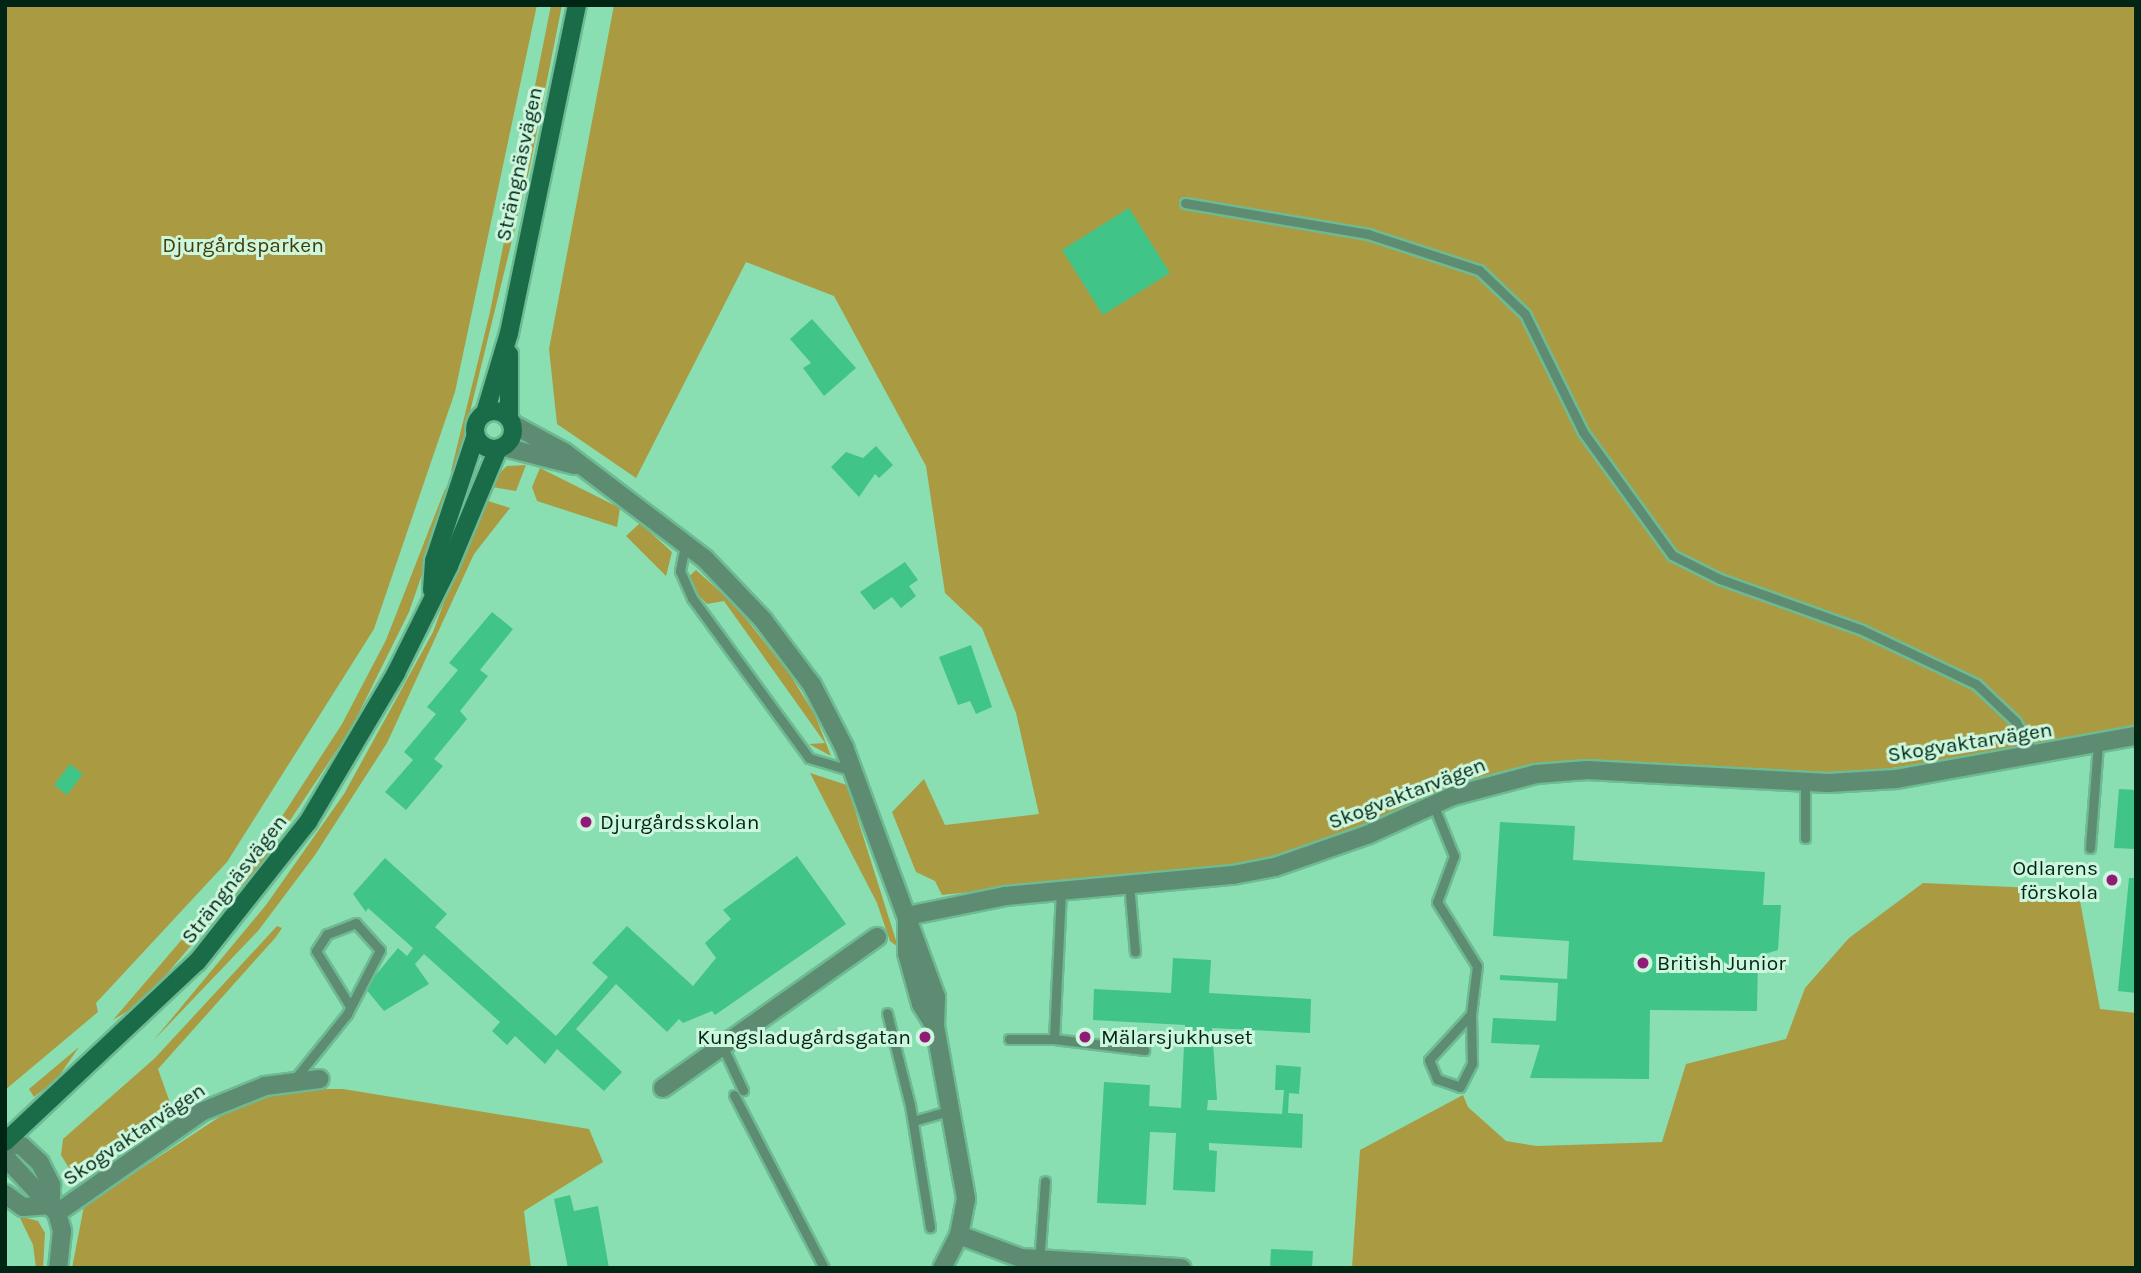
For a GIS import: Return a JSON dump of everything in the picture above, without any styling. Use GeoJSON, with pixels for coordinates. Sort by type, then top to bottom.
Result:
{"type":"FeatureCollection","features":[{"type":"Feature","properties":{"kind":"main road","name":"Strängnäsvägen"},"geometry":{"type":"LineString","coordinates":[[485,413],[509,333],[577,5]]}},
{"type":"Feature","properties":{"kind":"main road","name":"Strängnäsvägen"},"geometry":{"type":"LineString","coordinates":[[509,333],[511,421]]}},
{"type":"Feature","properties":{"kind":"main road"},"geometry":{"type":"LineString","coordinates":[[498,411],[511,421],[501,448],[485,448],[475,438],[475,423],[485,413],[498,411]]}},
{"type":"Feature","properties":{"kind":"main road","name":"Strängnäsvägen"},"geometry":{"type":"LineString","coordinates":[[432,594],[435,561],[475,438]]}},
{"type":"Feature","properties":{"kind":"main road","name":"Strängnäsvägen"},"geometry":{"type":"LineString","coordinates":[[5,1143],[134,1028],[259,888],[354,750],[432,594],[450,566],[501,448]]}},
{"type":"Feature","properties":{"kind":"street"},"geometry":{"type":"LineString","coordinates":[[511,421],[564,452],[575,465],[686,543],[763,620],[812,685],[854,771],[936,997],[935,1026],[966,1199],[959,1235],[942,1268]]}},
{"type":"Feature","properties":{"kind":"street"},"geometry":{"type":"LineString","coordinates":[[501,448],[575,465]]}},
{"type":"Feature","properties":{"kind":"street","name":"Skogvaktarvägen"},"geometry":{"type":"LineString","coordinates":[[907,916],[1061,891],[1275,867],[1496,782],[1587,771],[1805,782],[1896,779],[2136,736]]}},
{"type":"Feature","properties":{"kind":"street"},"geometry":{"type":"LineString","coordinates":[[663,1087],[877,937]]}},
{"type":"Feature","properties":{"kind":"street","name":"Skogvaktarvägen"},"geometry":{"type":"LineString","coordinates":[[54,1209],[201,1112],[237,1094],[294,1080],[320,1079]]}},
{"type":"Feature","properties":{"kind":"street"},"geometry":{"type":"LineString","coordinates":[[5,1143],[22,1146],[40,1163],[51,1185],[54,1209],[62,1231],[58,1268]]}},
{"type":"Feature","properties":{"kind":"street"},"geometry":{"type":"LineString","coordinates":[[5,1194],[23,1208],[54,1209]]}},
{"type":"Feature","properties":{"kind":"street"},"geometry":{"type":"LineString","coordinates":[[959,1235],[1039,1263],[1182,1268]]}},
{"type":"Feature","properties":{"kind":"lane"},"geometry":{"type":"LineString","coordinates":[[1185,203],[1368,234],[1479,270],[1525,314],[1583,432],[1672,555],[1699,570],[1860,629],[1976,684],[2016,722],[2035,755]]}},
{"type":"Feature","properties":{"kind":"lane"},"geometry":{"type":"LineString","coordinates":[[686,543],[680,571],[692,598],[809,758],[854,771]]}},
{"type":"Feature","properties":{"kind":"lane"},"geometry":{"type":"LineString","coordinates":[[2090,848],[2098,743]]}},
{"type":"Feature","properties":{"kind":"lane"},"geometry":{"type":"LineString","coordinates":[[1805,782],[1805,838]]}},
{"type":"Feature","properties":{"kind":"lane"},"geometry":{"type":"LineString","coordinates":[[1433,804],[1454,856],[1437,902],[1477,967],[1471,1014],[1472,1063],[1460,1087],[1437,1079],[1429,1060],[1471,1014]]}},
{"type":"Feature","properties":{"kind":"lane"},"geometry":{"type":"LineString","coordinates":[[1129,884],[1135,952]]}},
{"type":"Feature","properties":{"kind":"lane"},"geometry":{"type":"LineString","coordinates":[[1054,1039],[1061,891]]}},
{"type":"Feature","properties":{"kind":"lane"},"geometry":{"type":"LineString","coordinates":[[294,1080],[350,1006],[380,950],[370,933],[345,923],[327,934],[316,951],[350,1006]]}},
{"type":"Feature","properties":{"kind":"lane"},"geometry":{"type":"LineString","coordinates":[[887,1013],[913,1121],[930,1227]]}},
{"type":"Feature","properties":{"kind":"lane"},"geometry":{"type":"LineString","coordinates":[[1009,1039],[1054,1039],[1144,1050]]}},
{"type":"Feature","properties":{"kind":"lane"},"geometry":{"type":"LineString","coordinates":[[722,1045],[739,1092],[824,1268]]}},
{"type":"Feature","properties":{"kind":"lane"},"geometry":{"type":"LineString","coordinates":[[913,1121],[952,1110]]}},
{"type":"Feature","properties":{"kind":"lane"},"geometry":{"type":"LineString","coordinates":[[1039,1263],[1045,1181]]}},
{"type":"Feature","properties":{"kind":"green space","name":"Djurgårdsparken"},"geometry":{"type":"Polygon","coordinates":[[[5,5],[537,5],[455,392],[374,629],[227,862],[96,1003],[98,1012],[5,1090],[5,5]]]}},
{"type":"Feature","properties":{"kind":"green space"},"geometry":{"type":"Polygon","coordinates":[[[551,5],[562,5],[529,171],[455,473],[451,471],[490,312],[551,5]]]}},
{"type":"Feature","properties":{"kind":"green space"},"geometry":{"type":"Polygon","coordinates":[[[614,5],[2136,5],[2136,729],[1854,774],[1553,764],[1515,768],[1472,779],[1311,846],[1253,863],[942,895],[935,881],[916,872],[892,812],[924,779],[945,825],[1039,814],[1016,713],[982,628],[945,593],[926,466],[834,296],[746,262],[636,478],[557,424],[549,349],[614,5]]]}},
{"type":"Feature","properties":{"kind":"green space"},"geometry":{"type":"Polygon","coordinates":[[[526,465],[516,491],[486,486],[507,466],[526,465]]]}},
{"type":"Feature","properties":{"kind":"green space"},"geometry":{"type":"Polygon","coordinates":[[[540,468],[620,508],[617,527],[537,501],[532,487],[540,468]]]}},
{"type":"Feature","properties":{"kind":"green space"},"geometry":{"type":"Polygon","coordinates":[[[445,489],[451,491],[409,612],[351,729],[263,861],[143,1002],[113,1020],[266,841],[342,724],[386,640],[445,489]]]}},
{"type":"Feature","properties":{"kind":"green space"},"geometry":{"type":"Polygon","coordinates":[[[482,499],[510,508],[474,554],[387,743],[315,855],[258,931],[153,1041],[266,905],[344,794],[433,632],[482,499]]]}},
{"type":"Feature","properties":{"kind":"green space"},"geometry":{"type":"Polygon","coordinates":[[[640,523],[672,552],[666,576],[626,536],[640,523]]]}},
{"type":"Feature","properties":{"kind":"green space"},"geometry":{"type":"Polygon","coordinates":[[[696,570],[735,605],[789,673],[815,715],[831,756],[809,744],[825,743],[724,601],[707,604],[691,587],[686,579],[696,570]]]}},
{"type":"Feature","properties":{"kind":"green space"},"geometry":{"type":"Polygon","coordinates":[[[810,773],[847,785],[898,947],[890,941],[877,903],[810,773]]]}},
{"type":"Feature","properties":{"kind":"green space"},"geometry":{"type":"Polygon","coordinates":[[[1923,883],[2078,890],[2100,1009],[2136,1013],[2136,1268],[1352,1268],[1360,1150],[1463,1095],[1468,1107],[1506,1141],[1537,1146],[1662,1142],[1686,1064],[1786,1039],[1805,988],[1849,938],[1923,883]]]}},
{"type":"Feature","properties":{"kind":"green space"},"geometry":{"type":"Polygon","coordinates":[[[277,926],[282,928],[276,937],[158,1069],[173,1111],[82,1173],[72,1173],[61,1155],[63,1139],[155,1058],[277,926]]]}},
{"type":"Feature","properties":{"kind":"green space"},"geometry":{"type":"Polygon","coordinates":[[[79,1047],[57,1079],[34,1097],[29,1089],[79,1047]]]}},
{"type":"Feature","properties":{"kind":"green space"},"geometry":{"type":"Polygon","coordinates":[[[311,1089],[343,1089],[589,1129],[603,1162],[524,1211],[531,1268],[72,1268],[84,1206],[230,1110],[254,1099],[311,1089]]]}},
{"type":"Feature","properties":{"kind":"green space"},"geometry":{"type":"Polygon","coordinates":[[[19,1216],[38,1221],[45,1233],[43,1268],[36,1268],[33,1245],[19,1216]]]}},
{"type":"Feature","properties":{"kind":"building"},"geometry":{"type":"Polygon","coordinates":[[[1129,208],[1170,273],[1103,315],[1062,250],[1129,208]]]}},
{"type":"Feature","properties":{"kind":"building"},"geometry":{"type":"Polygon","coordinates":[[[812,319],[856,368],[824,396],[803,368],[811,363],[790,339],[812,319]]]}},
{"type":"Feature","properties":{"kind":"building"},"geometry":{"type":"Polygon","coordinates":[[[876,446],[893,465],[879,478],[875,474],[859,497],[831,467],[846,452],[863,458],[876,446]]]}},
{"type":"Feature","properties":{"kind":"building"},"geometry":{"type":"Polygon","coordinates":[[[905,562],[918,580],[909,586],[916,596],[901,608],[892,597],[874,610],[860,592],[905,562]]]}},
{"type":"Feature","properties":{"kind":"building"},"geometry":{"type":"Polygon","coordinates":[[[492,612],[513,629],[480,670],[488,676],[460,711],[467,719],[434,759],[443,766],[406,810],[385,792],[413,760],[404,752],[436,714],[427,707],[458,670],[449,663],[492,612]]]}},
{"type":"Feature","properties":{"kind":"building"},"geometry":{"type":"Polygon","coordinates":[[[971,645],[992,707],[976,714],[970,701],[958,705],[939,657],[971,645]]]}},
{"type":"Feature","properties":{"kind":"building"},"geometry":{"type":"Polygon","coordinates":[[[70,764],[83,774],[67,795],[54,785],[70,764]]]}},
{"type":"Feature","properties":{"kind":"building"},"geometry":{"type":"Polygon","coordinates":[[[2119,789],[2136,790],[2136,849],[2114,848],[2119,789]]]}},
{"type":"Feature","properties":{"kind":"building"},"geometry":{"type":"Polygon","coordinates":[[[1500,822],[1575,826],[1573,860],[1765,872],[1763,905],[1781,905],[1778,950],[1758,956],[1757,1011],[1650,1010],[1649,1079],[1530,1078],[1540,1045],[1491,1043],[1493,1018],[1556,1021],[1558,983],[1500,980],[1500,975],[1567,979],[1569,941],[1493,936],[1500,822]]]}},
{"type":"Feature","properties":{"kind":"building"},"geometry":{"type":"Polygon","coordinates":[[[797,856],[846,924],[715,1015],[712,1011],[683,1023],[679,1019],[667,1032],[616,984],[576,1029],[622,1072],[604,1091],[557,1049],[545,1064],[515,1036],[507,1045],[492,1031],[500,1022],[424,954],[415,964],[429,984],[384,1011],[365,988],[398,948],[407,956],[413,948],[368,908],[366,912],[353,894],[385,858],[447,914],[435,927],[556,1036],[608,977],[592,963],[627,926],[693,986],[716,958],[705,943],[731,919],[723,910],[797,856]]]}},
{"type":"Feature","properties":{"kind":"building"},"geometry":{"type":"Polygon","coordinates":[[[2129,878],[2136,878],[2136,993],[2118,991],[2129,878]]]}},
{"type":"Feature","properties":{"kind":"building"},"geometry":{"type":"Polygon","coordinates":[[[1173,958],[1211,960],[1209,993],[1311,999],[1310,1033],[1212,1028],[1217,1100],[1208,1100],[1207,1110],[1282,1114],[1284,1090],[1275,1090],[1276,1065],[1301,1067],[1299,1094],[1289,1093],[1288,1113],[1303,1114],[1302,1148],[1209,1143],[1209,1150],[1217,1151],[1215,1192],[1173,1190],[1176,1133],[1150,1132],[1146,1205],[1097,1203],[1104,1082],[1150,1085],[1149,1106],[1181,1108],[1185,1025],[1093,1020],[1094,989],[1171,993],[1173,958]]]}},
{"type":"Feature","properties":{"kind":"building"},"geometry":{"type":"Polygon","coordinates":[[[570,1195],[574,1211],[598,1206],[609,1268],[568,1268],[554,1199],[570,1195]]]}},
{"type":"Feature","properties":{"kind":"building"},"geometry":{"type":"Polygon","coordinates":[[[1271,1249],[1313,1251],[1312,1268],[1270,1268],[1271,1249]]]}},
{"type":"Feature","properties":{"kind":"place","name":"Djurgårdsskolan"},"geometry":{"type":"Point","coordinates":[586,822]}},
{"type":"Feature","properties":{"kind":"place","name":"Odlarens förskola"},"geometry":{"type":"Point","coordinates":[2112,880]}},
{"type":"Feature","properties":{"kind":"place","name":"British Junior"},"geometry":{"type":"Point","coordinates":[1643,963]}},
{"type":"Feature","properties":{"kind":"place","name":"Kungsladugårdsgatan"},"geometry":{"type":"Point","coordinates":[925,1037]}},
{"type":"Feature","properties":{"kind":"place","name":"Mälarsjukhuset"},"geometry":{"type":"Point","coordinates":[1085,1037]}}]}
